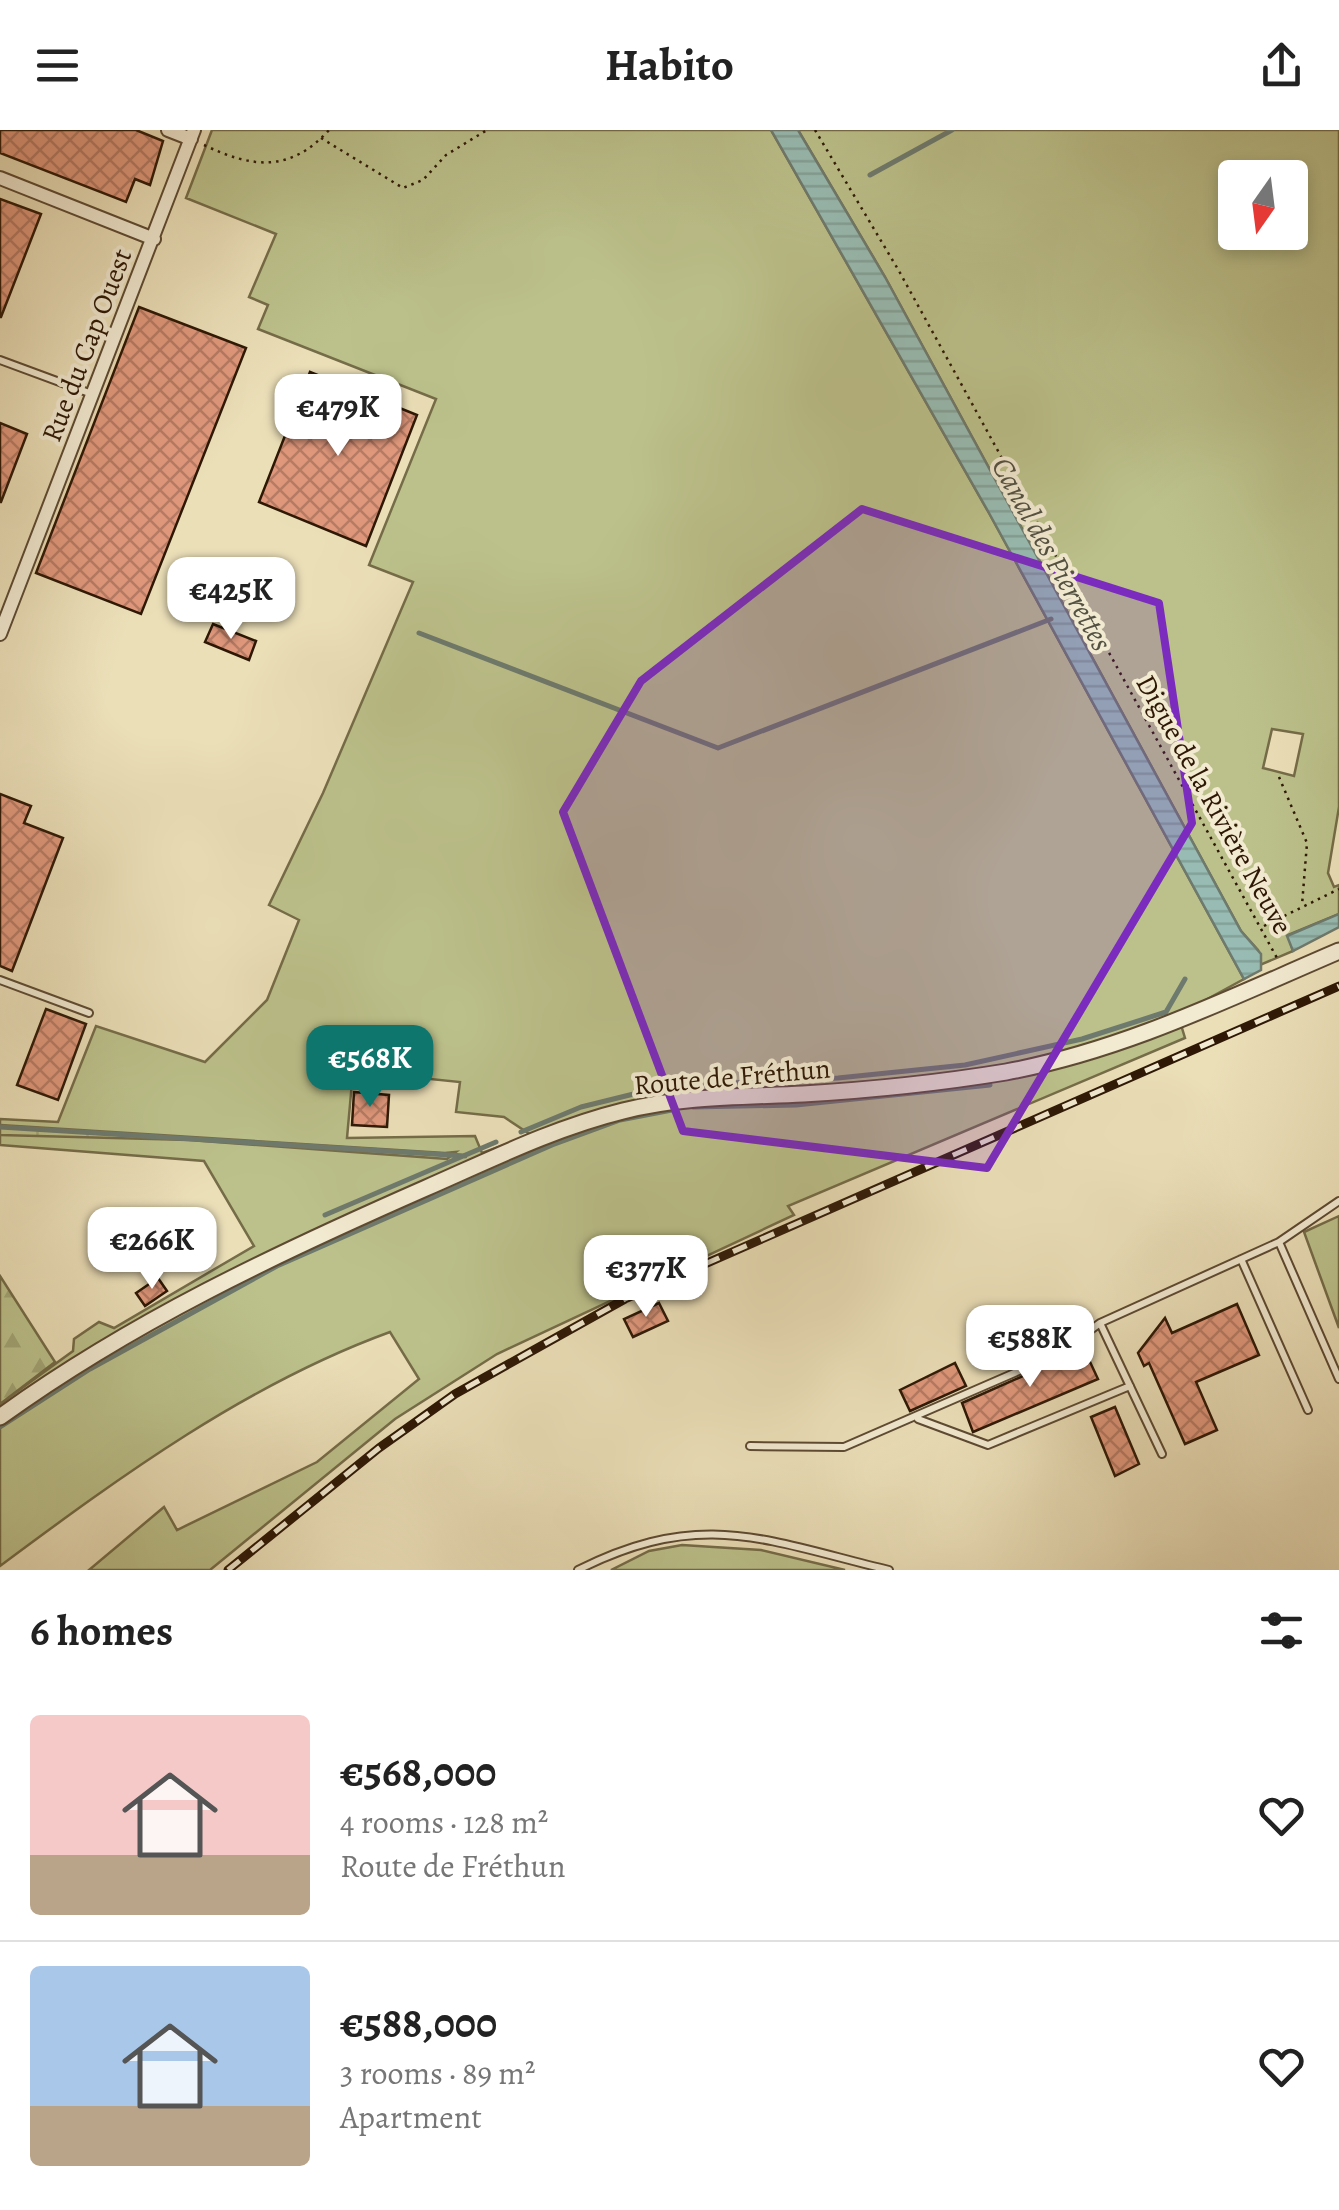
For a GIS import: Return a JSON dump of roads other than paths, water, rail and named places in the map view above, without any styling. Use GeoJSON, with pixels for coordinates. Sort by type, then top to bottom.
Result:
{"type":"FeatureCollection","features":[{"type":"Feature","properties":{"kind":"street"},"geometry":{"type":"LineString","coordinates":[[168,130],[192,134]]}},
{"type":"Feature","properties":{"kind":"street","name":"Rue du Cap Ouest"},"geometry":{"type":"LineString","coordinates":[[0,634],[192,134]]}},
{"type":"Feature","properties":{"kind":"street"},"geometry":{"type":"LineString","coordinates":[[0,178],[154,239]]}},
{"type":"Feature","properties":{"kind":"street","name":"Route de Fréthun"},"geometry":{"type":"LineString","coordinates":[[0,1417],[90,1358],[224,1281],[381,1208],[586,1122],[694,1098],[866,1089],[1004,1072],[1130,1040],[1339,951]]}},
{"type":"Feature","properties":{"kind":"lane"},"geometry":{"type":"LineString","coordinates":[[0,360],[94,395]]}},
{"type":"Feature","properties":{"kind":"lane"},"geometry":{"type":"LineString","coordinates":[[0,980],[89,1013]]}},
{"type":"Feature","properties":{"kind":"lane"},"geometry":{"type":"LineString","coordinates":[[750,1446],[844,1447],[917,1418],[1058,1354],[1100,1323],[1279,1242],[1339,1201]]}},
{"type":"Feature","properties":{"kind":"lane"},"geometry":{"type":"LineString","coordinates":[[1279,1242],[1339,1379]]}},
{"type":"Feature","properties":{"kind":"lane"},"geometry":{"type":"LineString","coordinates":[[1241,1259],[1308,1410]]}},
{"type":"Feature","properties":{"kind":"lane"},"geometry":{"type":"LineString","coordinates":[[1100,1323],[1162,1454]]}},
{"type":"Feature","properties":{"kind":"lane"},"geometry":{"type":"LineString","coordinates":[[917,1418],[988,1445],[1130,1386]]}},
{"type":"Feature","properties":{"kind":"lane"},"geometry":{"type":"LineString","coordinates":[[578,1570],[656,1539],[710,1532],[751,1536],[889,1570]]}},
{"type":"Feature","properties":{"kind":"water"},"geometry":{"type":"Polygon","coordinates":[[[771,130],[798,130],[885,277],[1241,931],[1261,954],[1261,970],[1244,979],[989,513],[771,130]]]}},
{"type":"Feature","properties":{"kind":"water"},"geometry":{"type":"Polygon","coordinates":[[[1339,914],[1339,927],[1293,951],[1287,936],[1339,914]]]}},
{"type":"Feature","properties":{"kind":"waterway"},"geometry":{"type":"LineString","coordinates":[[870,175],[952,130]]}},
{"type":"Feature","properties":{"kind":"waterway","name":"Canal des Pierrettes"},"geometry":{"type":"LineString","coordinates":[[419,633],[718,748],[1051,619]]}},
{"type":"Feature","properties":{"kind":"waterway"},"geometry":{"type":"LineString","coordinates":[[521,1132],[581,1107],[666,1086],[838,1078],[965,1065],[1082,1039],[1166,1012],[1185,979]]}},
{"type":"Feature","properties":{"kind":"waterway"},"geometry":{"type":"LineString","coordinates":[[693,1107],[796,1105],[990,1085]]}},
{"type":"Feature","properties":{"kind":"waterway"},"geometry":{"type":"LineString","coordinates":[[0,1427],[90,1369],[277,1266],[552,1145],[620,1120],[677,1109]]}},
{"type":"Feature","properties":{"kind":"waterway"},"geometry":{"type":"LineString","coordinates":[[0,1127],[465,1156]]}},
{"type":"Feature","properties":{"kind":"waterway"},"geometry":{"type":"LineString","coordinates":[[325,1215],[496,1142]]}},
{"type":"Feature","properties":{"kind":"railway"},"geometry":{"type":"LineString","coordinates":[[228,1570],[379,1448],[455,1394],[625,1299],[1339,986]]}}]}
